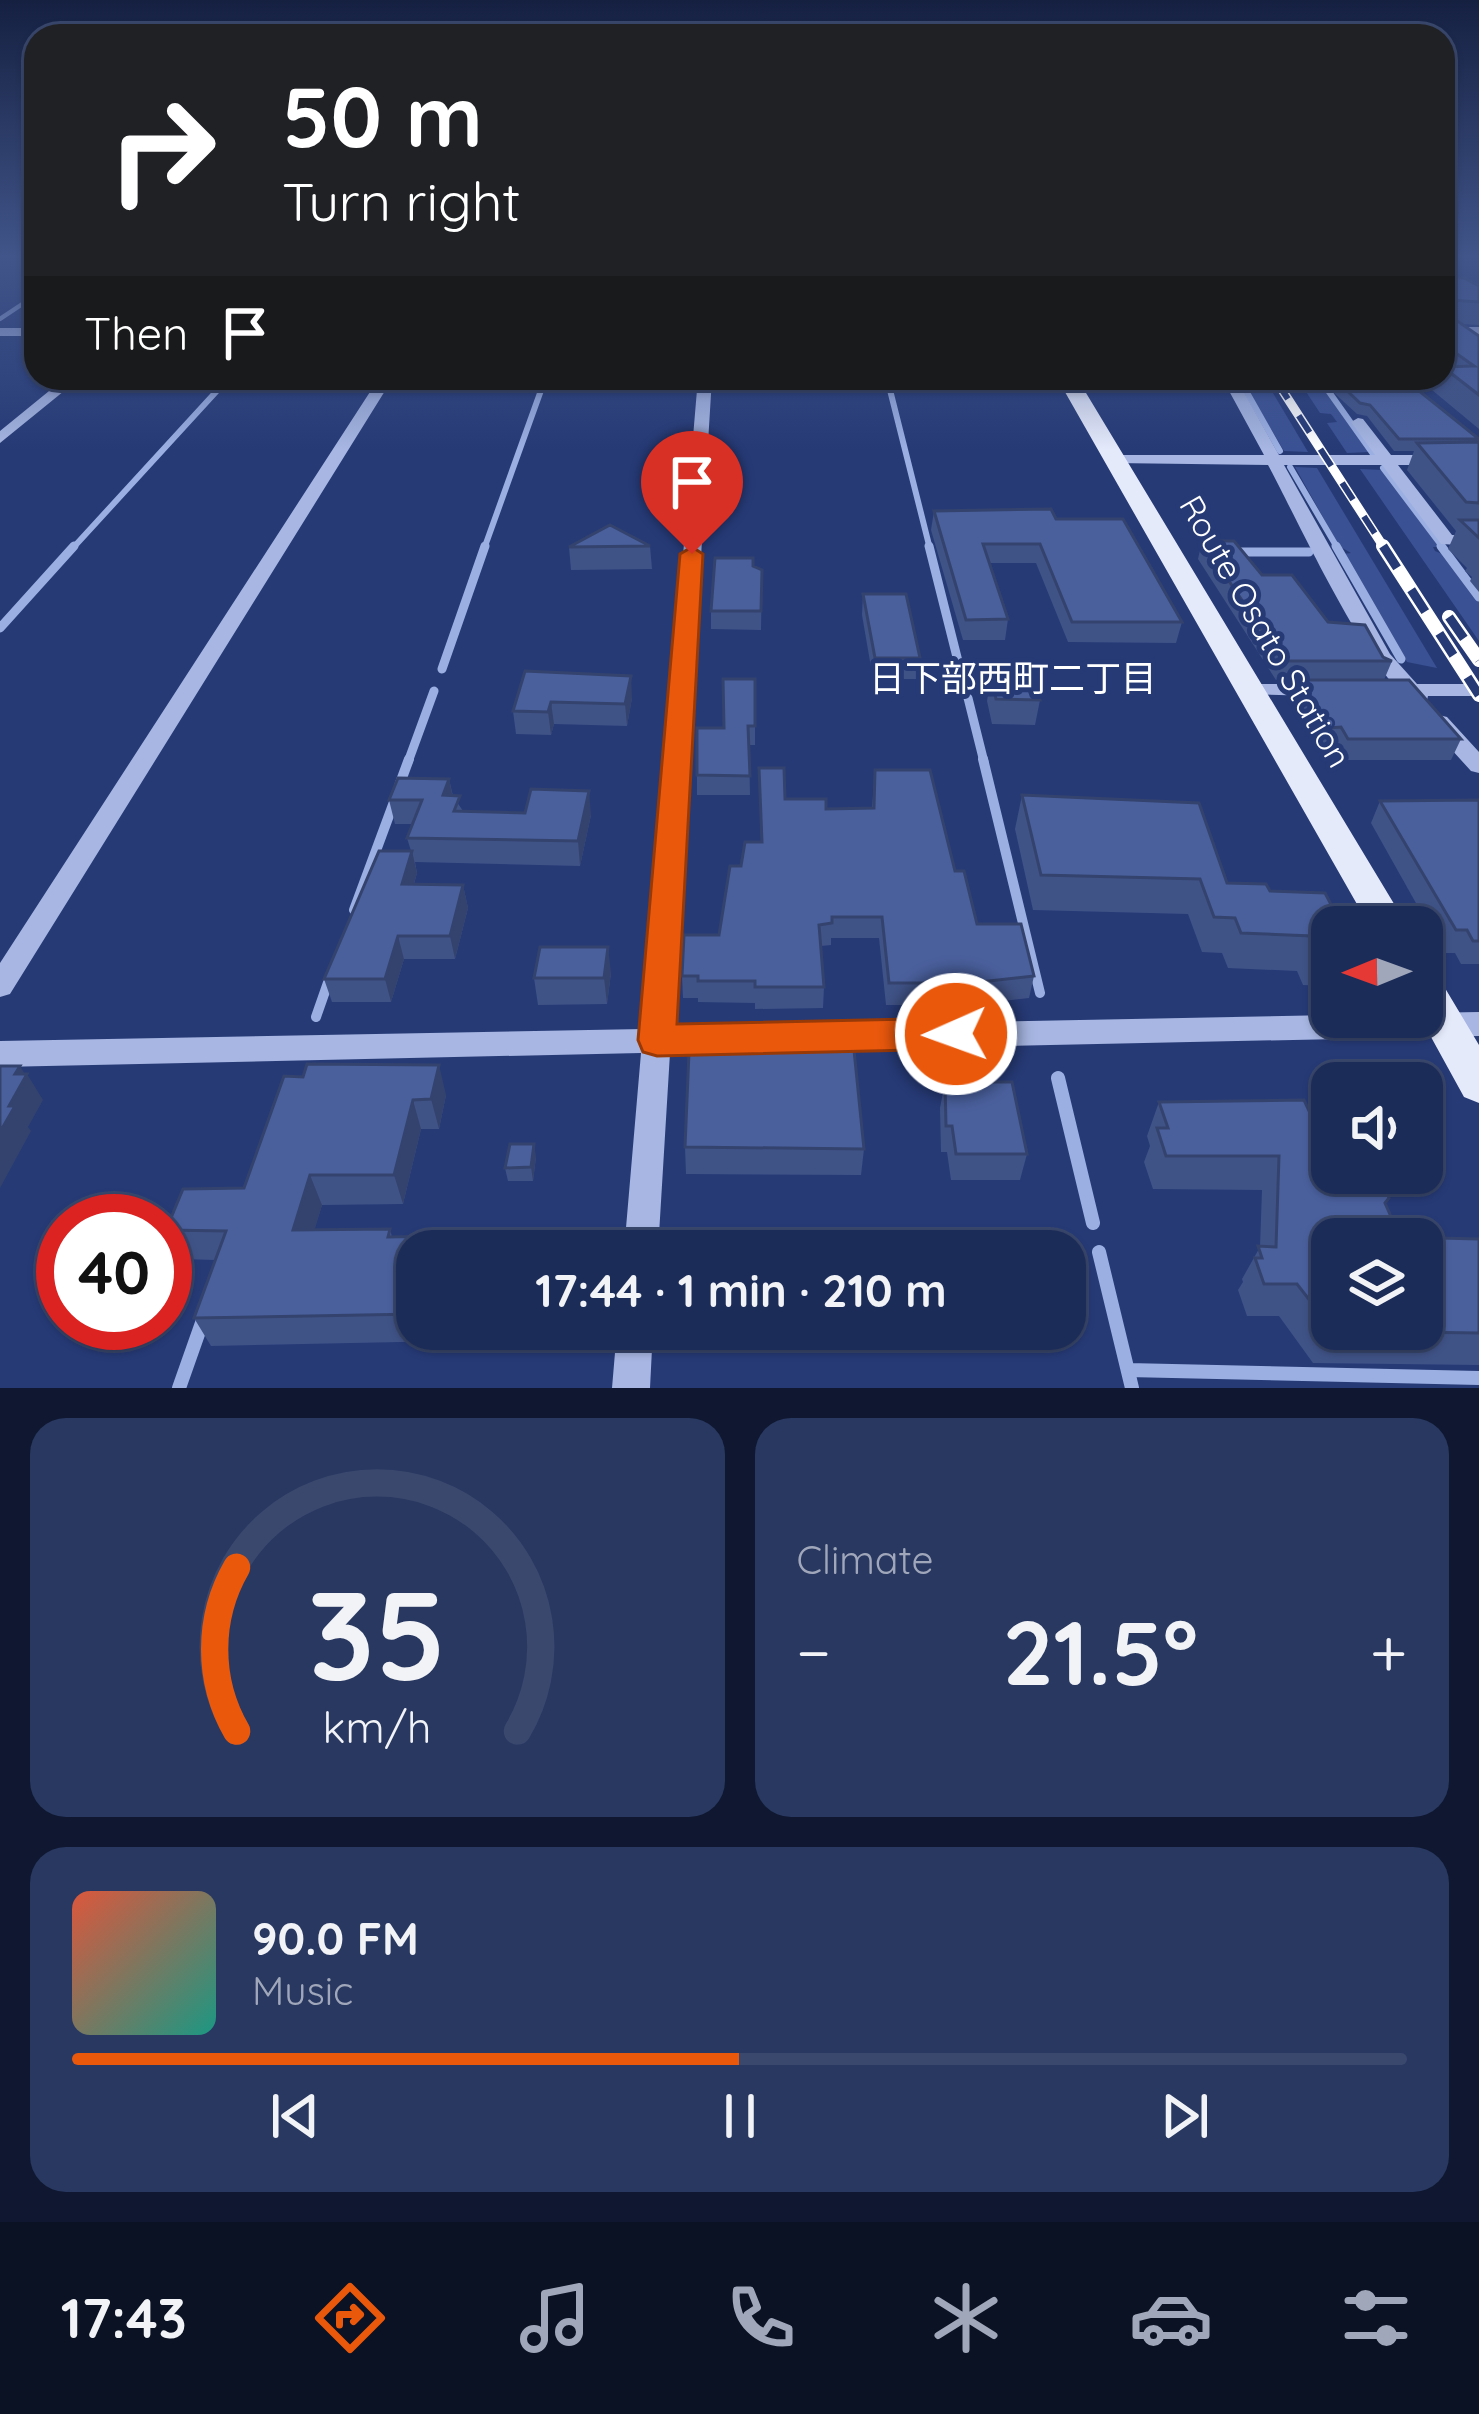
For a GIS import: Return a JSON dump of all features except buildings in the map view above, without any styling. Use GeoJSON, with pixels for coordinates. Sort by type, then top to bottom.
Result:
{"type":"FeatureCollection","features":[{"type":"Feature","properties":{"kind":"main road","name":"Route Osato Station"},"geometry":{"type":"LineString","coordinates":[[1074,390],[1377,906]]}},
{"type":"Feature","properties":{"kind":"main road"},"geometry":{"type":"LineString","coordinates":[[1462,1023],[1479,1084]]}},
{"type":"Feature","properties":{"kind":"street"},"geometry":{"type":"LineString","coordinates":[[0,439],[59,390]]}},
{"type":"Feature","properties":{"kind":"street"},"geometry":{"type":"LineString","coordinates":[[0,986],[378,390]]}},
{"type":"Feature","properties":{"kind":"street"},"geometry":{"type":"LineString","coordinates":[[643,1230],[703,390]]}},
{"type":"Feature","properties":{"kind":"street"},"geometry":{"type":"LineString","coordinates":[[1235,390],[1399,690],[1479,766]]}},
{"type":"Feature","properties":{"kind":"street"},"geometry":{"type":"LineString","coordinates":[[1358,422],[1447,540],[1479,541]]}},
{"type":"Feature","properties":{"kind":"street"},"geometry":{"type":"LineString","coordinates":[[1118,460],[1471,460],[1479,473]]}},
{"type":"Feature","properties":{"kind":"street"},"geometry":{"type":"LineString","coordinates":[[1250,690],[1342,690]]}},
{"type":"Feature","properties":{"kind":"street"},"geometry":{"type":"LineString","coordinates":[[1399,690],[1479,690]]}},
{"type":"Feature","properties":{"kind":"street"},"geometry":{"type":"LineString","coordinates":[[0,1054],[1462,1023]]}},
{"type":"Feature","properties":{"kind":"street"},"geometry":{"type":"LineString","coordinates":[[631,1388],[634,1350]]}},
{"type":"Feature","properties":{"kind":"shaded area"},"geometry":{"type":"Polygon","coordinates":[[[1248,390],[1271,390],[1308,452],[1284,451],[1248,390]]]}},
{"type":"Feature","properties":{"kind":"shaded area"},"geometry":{"type":"Polygon","coordinates":[[[1305,390],[1326,392],[1369,452],[1347,453],[1327,423],[1337,422],[1331,414],[1320,413],[1305,390]]]}},
{"type":"Feature","properties":{"kind":"shaded area"},"geometry":{"type":"Polygon","coordinates":[[[1295,467],[1317,468],[1437,668],[1407,662],[1343,554],[1351,553],[1339,546],[1295,467]]]}},
{"type":"Feature","properties":{"kind":"shaded area"},"geometry":{"type":"Polygon","coordinates":[[[1360,469],[1382,470],[1439,547],[1433,547],[1435,551],[1445,555],[1479,602],[1479,641],[1360,469]]]}},
{"type":"Feature","properties":{"kind":"waterway"},"geometry":{"type":"LineString","coordinates":[[72,549],[218,390]]}},
{"type":"Feature","properties":{"kind":"waterway"},"geometry":{"type":"LineString","coordinates":[[484,549],[541,390]]}},
{"type":"Feature","properties":{"kind":"waterway"},"geometry":{"type":"LineString","coordinates":[[890,390],[930,549]]}},
{"type":"Feature","properties":{"kind":"waterway"},"geometry":{"type":"LineString","coordinates":[[1246,390],[1280,451]]}},
{"type":"Feature","properties":{"kind":"waterway"},"geometry":{"type":"LineString","coordinates":[[1328,390],[1373,454]]}},
{"type":"Feature","properties":{"kind":"waterway"},"geometry":{"type":"LineString","coordinates":[[1290,467],[1338,549]]}},
{"type":"Feature","properties":{"kind":"waterway"},"geometry":{"type":"LineString","coordinates":[[1383,468],[1444,549]]}},
{"type":"Feature","properties":{"kind":"waterway"},"geometry":{"type":"LineString","coordinates":[[0,628],[74,546]]}},
{"type":"Feature","properties":{"kind":"waterway"},"geometry":{"type":"LineString","coordinates":[[442,669],[485,546]]}},
{"type":"Feature","properties":{"kind":"waterway"},"geometry":{"type":"LineString","coordinates":[[929,546],[964,685]]}},
{"type":"Feature","properties":{"kind":"waterway"},"geometry":{"type":"LineString","coordinates":[[1336,546],[1401,659]]}},
{"type":"Feature","properties":{"kind":"waterway"},"geometry":{"type":"LineString","coordinates":[[1441,546],[1479,597]]}},
{"type":"Feature","properties":{"kind":"waterway"},"geometry":{"type":"LineString","coordinates":[[1233,552],[1309,552]]}},
{"type":"Feature","properties":{"kind":"waterway"},"geometry":{"type":"LineString","coordinates":[[408,762],[434,691]]}},
{"type":"Feature","properties":{"kind":"waterway"},"geometry":{"type":"LineString","coordinates":[[968,698],[984,762]]}},
{"type":"Feature","properties":{"kind":"waterway"},"geometry":{"type":"LineString","coordinates":[[399,786],[409,759]]}},
{"type":"Feature","properties":{"kind":"waterway"},"geometry":{"type":"LineString","coordinates":[[983,759],[1040,993]]}},
{"type":"Feature","properties":{"kind":"waterway"},"geometry":{"type":"LineString","coordinates":[[354,910],[394,802]]}},
{"type":"Feature","properties":{"kind":"waterway"},"geometry":{"type":"LineString","coordinates":[[316,1017],[330,977]]}},
{"type":"Feature","properties":{"kind":"waterway"},"geometry":{"type":"LineString","coordinates":[[1058,1078],[1093,1223]]}},
{"type":"Feature","properties":{"kind":"waterway"},"geometry":{"type":"LineString","coordinates":[[1099,1252],[1132,1388]]}},
{"type":"Feature","properties":{"kind":"waterway"},"geometry":{"type":"LineString","coordinates":[[179,1388],[203,1320]]}},
{"type":"Feature","properties":{"kind":"waterway"},"geometry":{"type":"LineString","coordinates":[[1128,1370],[1479,1378]]}},
{"type":"Feature","properties":{"kind":"railway"},"geometry":{"type":"LineString","coordinates":[[1282,390],[1385,549]]}},
{"type":"Feature","properties":{"kind":"railway"},"geometry":{"type":"LineString","coordinates":[[1383,546],[1479,695]]}},
{"type":"Feature","properties":{"kind":"railway"},"geometry":{"type":"LineString","coordinates":[[1449,617],[1479,660]]}},
{"type":"Feature","properties":{"kind":"district","name":"日下部西町二丁目"},"geometry":{"type":"Point","coordinates":[1013,677]}},
{"type":"Feature","properties":{"kind":"route"},"geometry":{"type":"LineString","coordinates":[[692,554],[657,1040],[956,1034]]}}]}
